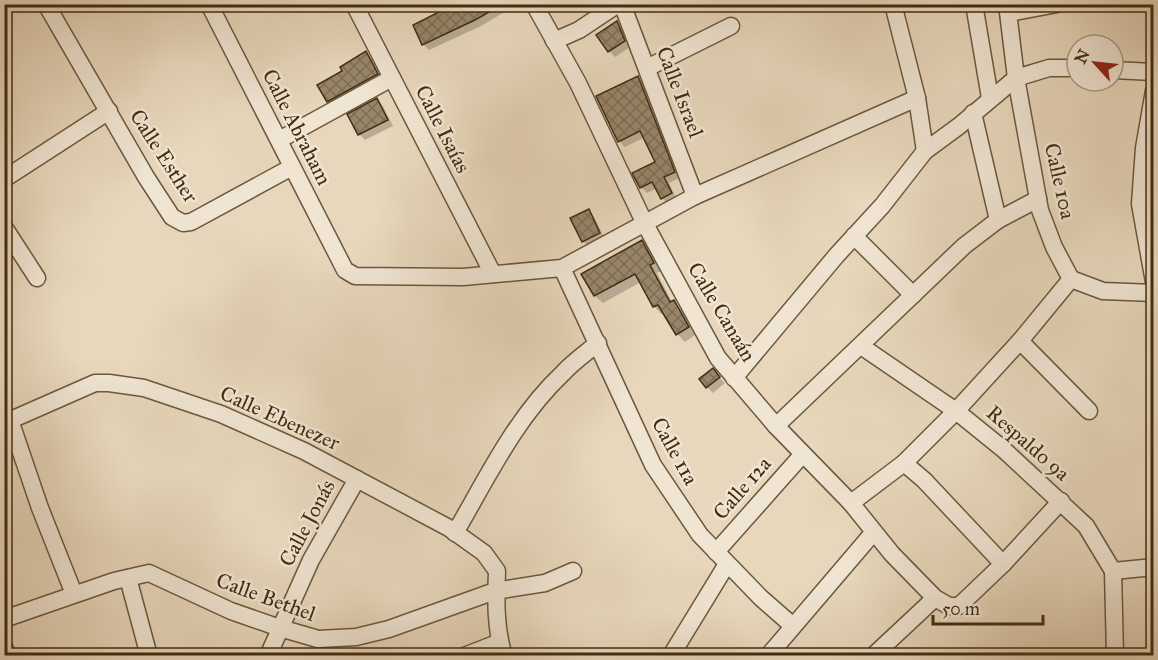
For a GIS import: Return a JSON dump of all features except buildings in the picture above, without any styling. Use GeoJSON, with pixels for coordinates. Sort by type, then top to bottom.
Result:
{"type":"FeatureCollection","features":[{"type":"Feature","properties":{"kind":"street","name":"Calle Esther"},"geometry":{"type":"LineString","coordinates":[[46,4],[172,218],[183,223],[191,222],[292,167]]}},
{"type":"Feature","properties":{"kind":"street","name":"Calle Abraham"},"geometry":{"type":"LineString","coordinates":[[209,4],[345,270],[355,276],[463,277],[493,274]]}},
{"type":"Feature","properties":{"kind":"street","name":"Calle Isaías"},"geometry":{"type":"LineString","coordinates":[[354,4],[493,274]]}},
{"type":"Feature","properties":{"kind":"street","name":"Calle Canaán"},"geometry":{"type":"LineString","coordinates":[[534,4],[578,83],[645,224],[718,358],[776,426],[851,503],[873,533],[935,598]]}},
{"type":"Feature","properties":{"kind":"street"},"geometry":{"type":"LineString","coordinates":[[554,41],[579,30],[620,4]]}},
{"type":"Feature","properties":{"kind":"street","name":"Calle Israel"},"geometry":{"type":"LineString","coordinates":[[620,4],[647,68],[695,196]]}},
{"type":"Feature","properties":{"kind":"street"},"geometry":{"type":"LineString","coordinates":[[893,4],[917,98],[925,151]]}},
{"type":"Feature","properties":{"kind":"street"},"geometry":{"type":"LineString","coordinates":[[974,4],[990,98]]}},
{"type":"Feature","properties":{"kind":"street"},"geometry":{"type":"LineString","coordinates":[[1008,9],[1057,4]]}},
{"type":"Feature","properties":{"kind":"street","name":"Calle 10a"},"geometry":{"type":"LineString","coordinates":[[1008,9],[1016,78],[1040,210],[1054,247],[1071,279]]}},
{"type":"Feature","properties":{"kind":"street"},"geometry":{"type":"LineString","coordinates":[[647,68],[731,26]]}},
{"type":"Feature","properties":{"kind":"street"},"geometry":{"type":"LineString","coordinates":[[734,378],[882,206],[925,151],[1016,78],[1049,68],[1065,68]]}},
{"type":"Feature","properties":{"kind":"street"},"geometry":{"type":"LineString","coordinates":[[1125,71],[1154,72]]}},
{"type":"Feature","properties":{"kind":"street"},"geometry":{"type":"LineString","coordinates":[[279,140],[392,78]]}},
{"type":"Feature","properties":{"kind":"street"},"geometry":{"type":"LineString","coordinates":[[1154,91],[1144,147],[1140,204],[1154,282]]}},
{"type":"Feature","properties":{"kind":"street"},"geometry":{"type":"LineString","coordinates":[[493,274],[562,268],[695,196],[917,98]]}},
{"type":"Feature","properties":{"kind":"street"},"geometry":{"type":"LineString","coordinates":[[4,178],[109,111]]}},
{"type":"Feature","properties":{"kind":"street"},"geometry":{"type":"LineString","coordinates":[[973,113],[998,219]]}},
{"type":"Feature","properties":{"kind":"street"},"geometry":{"type":"LineString","coordinates":[[776,426],[964,246],[998,219],[1038,199]]}},
{"type":"Feature","properties":{"kind":"street"},"geometry":{"type":"LineString","coordinates":[[4,227],[11,252],[37,278]]}},
{"type":"Feature","properties":{"kind":"street"},"geometry":{"type":"LineString","coordinates":[[854,236],[914,295]]}},
{"type":"Feature","properties":{"kind":"street","name":"Calle 11a"},"geometry":{"type":"LineString","coordinates":[[562,268],[653,465],[700,535],[761,598],[793,626]]}},
{"type":"Feature","properties":{"kind":"street"},"geometry":{"type":"LineString","coordinates":[[851,503],[904,463],[956,411],[1020,341],[1071,279],[1102,291],[1154,293]]}},
{"type":"Feature","properties":{"kind":"street"},"geometry":{"type":"LineString","coordinates":[[1020,341],[1089,411]]}},
{"type":"Feature","properties":{"kind":"street"},"geometry":{"type":"LineString","coordinates":[[455,533],[525,417],[562,373],[598,343]]}},
{"type":"Feature","properties":{"kind":"street","name":"Respaldo 9a"},"geometry":{"type":"LineString","coordinates":[[861,346],[956,411],[1003,449],[1086,526],[1113,571]]}},
{"type":"Feature","properties":{"kind":"street","name":"Calle Ebenezer"},"geometry":{"type":"LineString","coordinates":[[7,422],[95,383],[109,383],[144,388],[221,414],[304,451],[455,533],[484,553],[497,571],[495,591],[502,649]]}},
{"type":"Feature","properties":{"kind":"street"},"geometry":{"type":"LineString","coordinates":[[7,422],[74,594]]}},
{"type":"Feature","properties":{"kind":"street","name":"Calle 12a"},"geometry":{"type":"LineString","coordinates":[[672,654],[722,558],[803,454]]}},
{"type":"Feature","properties":{"kind":"street"},"geometry":{"type":"LineString","coordinates":[[904,463],[924,480],[1003,564]]}},
{"type":"Feature","properties":{"kind":"street","name":"Calle Jonás"},"geometry":{"type":"LineString","coordinates":[[268,656],[311,560],[357,479]]}},
{"type":"Feature","properties":{"kind":"street"},"geometry":{"type":"LineString","coordinates":[[873,656],[935,598],[950,606],[959,606],[1003,564],[1061,501]]}},
{"type":"Feature","properties":{"kind":"street"},"geometry":{"type":"LineString","coordinates":[[768,656],[873,533]]}},
{"type":"Feature","properties":{"kind":"street"},"geometry":{"type":"LineString","coordinates":[[1115,656],[1113,571],[1154,567]]}},
{"type":"Feature","properties":{"kind":"street","name":"Calle Bethel"},"geometry":{"type":"LineString","coordinates":[[4,620],[74,594],[149,573],[231,611],[280,628],[318,639],[356,637],[389,629],[495,591],[545,583],[573,571]]}},
{"type":"Feature","properties":{"kind":"street"},"geometry":{"type":"LineString","coordinates":[[128,578],[149,656]]}},
{"type":"Feature","properties":{"kind":"street"},"geometry":{"type":"LineString","coordinates":[[4,647],[8,656]]}},
{"type":"Feature","properties":{"kind":"street"},"geometry":{"type":"LineString","coordinates":[[465,656],[502,649]]}}]}
